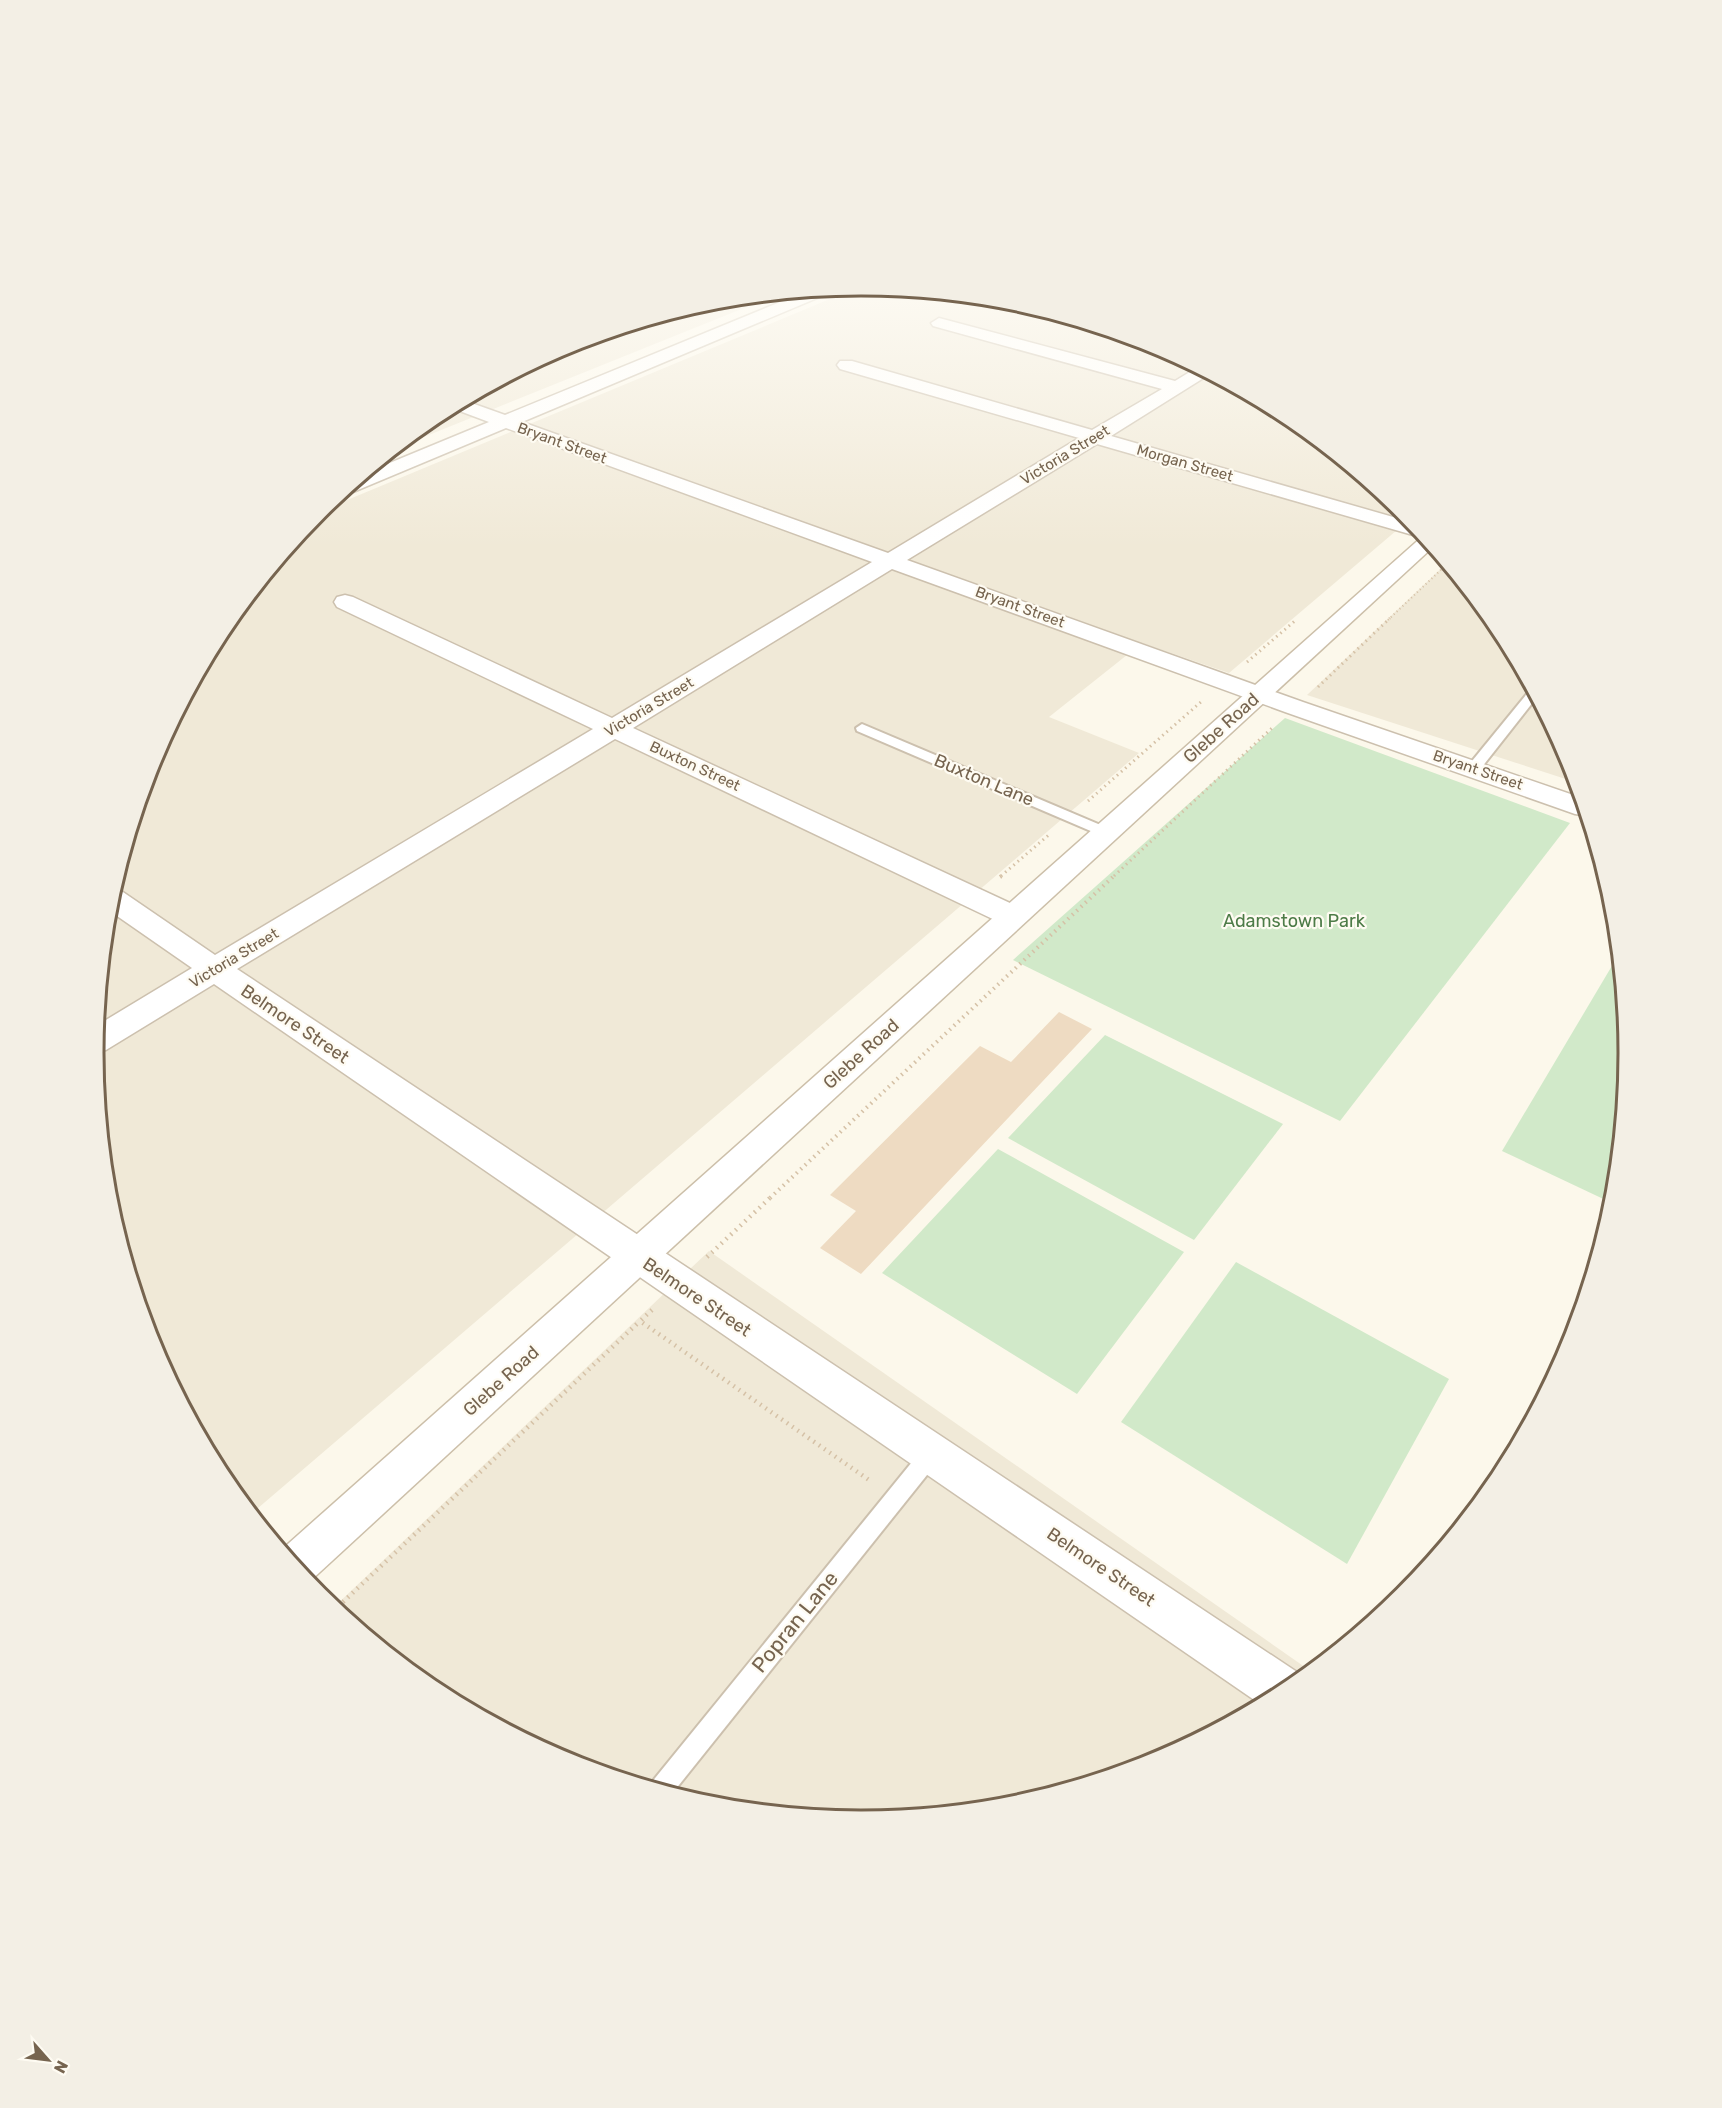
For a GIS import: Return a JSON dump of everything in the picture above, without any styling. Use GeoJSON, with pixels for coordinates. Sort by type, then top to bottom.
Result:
{"type":"FeatureCollection","features":[{"type":"Feature","properties":{"kind":"street"},"geometry":{"type":"LineString","coordinates":[[368,479],[677,351]]}},
{"type":"Feature","properties":{"kind":"street"},"geometry":{"type":"LineString","coordinates":[[1045,351],[1177,387]]}},
{"type":"Feature","properties":{"kind":"street","name":"Morgan Street"},"geometry":{"type":"LineString","coordinates":[[846,365],[1405,527]]}},
{"type":"Feature","properties":{"kind":"street","name":"Victoria Street"},"geometry":{"type":"LineString","coordinates":[[104,1036],[1197,375]]}},
{"type":"Feature","properties":{"kind":"street","name":"Bryant Street"},"geometry":{"type":"LineString","coordinates":[[466,408],[1260,694],[1576,805]]}},
{"type":"Feature","properties":{"kind":"street","name":"Glebe Road"},"geometry":{"type":"LineString","coordinates":[[300,1563],[1422,545]]}},
{"type":"Feature","properties":{"kind":"street","name":"Buxton Street"},"geometry":{"type":"LineString","coordinates":[[345,602],[1012,915]]}},
{"type":"Feature","properties":{"kind":"street","name":"Belmore Street"},"geometry":{"type":"LineString","coordinates":[[119,903],[1276,1687]]}},
{"type":"Feature","properties":{"kind":"lane"},"geometry":{"type":"LineString","coordinates":[[1473,769],[1529,699]]}},
{"type":"Feature","properties":{"kind":"lane","name":"Buxton Lane"},"geometry":{"type":"LineString","coordinates":[[862,728],[1105,832]]}},
{"type":"Feature","properties":{"kind":"lane","name":"Popran Lane"},"geometry":{"type":"LineString","coordinates":[[663,1785],[932,1453]]}},
{"type":"Feature","properties":{"kind":"path"},"geometry":{"type":"LineString","coordinates":[[1319,686],[1443,569]]}},
{"type":"Feature","properties":{"kind":"path"},"geometry":{"type":"LineString","coordinates":[[707,1257],[1260,694],[1302,615]]}},
{"type":"Feature","properties":{"kind":"path"},"geometry":{"type":"LineString","coordinates":[[996,881],[1210,695]]}},
{"type":"Feature","properties":{"kind":"path"},"geometry":{"type":"LineString","coordinates":[[340,1604],[652,1310]]}},
{"type":"Feature","properties":{"kind":"path"},"geometry":{"type":"LineString","coordinates":[[640,1322],[895,1497]]}},
{"type":"Feature","properties":{"kind":"shaded area"},"geometry":{"type":"Polygon","coordinates":[[[578,351],[636,351],[420,439],[482,398],[571,354],[578,351]]]}},
{"type":"Feature","properties":{"kind":"shaded area"},"geometry":{"type":"Polygon","coordinates":[[[704,351],[1144,351],[1240,398],[1282,424],[1360,484],[1403,525],[1229,673],[1142,643],[1049,717],[1139,753],[256,1510],[205,1433],[182,1389],[161,1344],[129,1250],[118,1202],[105,1104],[105,1004],[118,906],[129,858],[161,764],[182,719],[231,633],[260,593],[291,555],[342,502],[704,351]]]}},
{"type":"Feature","properties":{"kind":"shaded area"},"geometry":{"type":"Polygon","coordinates":[[[1442,568],[1491,633],[1517,675],[1540,719],[1567,779],[1307,695],[1442,568]]]}},
{"type":"Feature","properties":{"kind":"shaded area"},"geometry":{"type":"Polygon","coordinates":[[[709,1251],[1305,1667],[1240,1710],[1196,1733],[1151,1754],[1057,1786],[1009,1797],[911,1810],[811,1810],[713,1797],[665,1786],[571,1754],[482,1710],[440,1684],[400,1655],[339,1603],[709,1251]]]}},
{"type":"Feature","properties":{"kind":"green space","name":"Adamstown Park"},"geometry":{"type":"Polygon","coordinates":[[[1285,718],[1570,823],[1340,1121],[1013,960],[1285,718]]]}},
{"type":"Feature","properties":{"kind":"green space"},"geometry":{"type":"Polygon","coordinates":[[[1613,964],[1617,1004],[1617,1104],[1604,1199],[1502,1151],[1613,964]]]}},
{"type":"Feature","properties":{"kind":"green space"},"geometry":{"type":"Polygon","coordinates":[[[1105,1035],[1283,1124],[1194,1240],[1008,1138],[1105,1035]]]}},
{"type":"Feature","properties":{"kind":"green space"},"geometry":{"type":"Polygon","coordinates":[[[998,1149],[1184,1252],[1077,1394],[882,1273],[998,1149]]]}},
{"type":"Feature","properties":{"kind":"green space"},"geometry":{"type":"Polygon","coordinates":[[[1236,1262],[1449,1379],[1347,1564],[1121,1422],[1236,1262]]]}},
{"type":"Feature","properties":{"kind":"building"},"geometry":{"type":"Polygon","coordinates":[[[1059,1012],[1092,1029],[861,1274],[820,1248],[856,1211],[830,1195],[980,1046],[1011,1062],[1059,1012]]]}}]}
